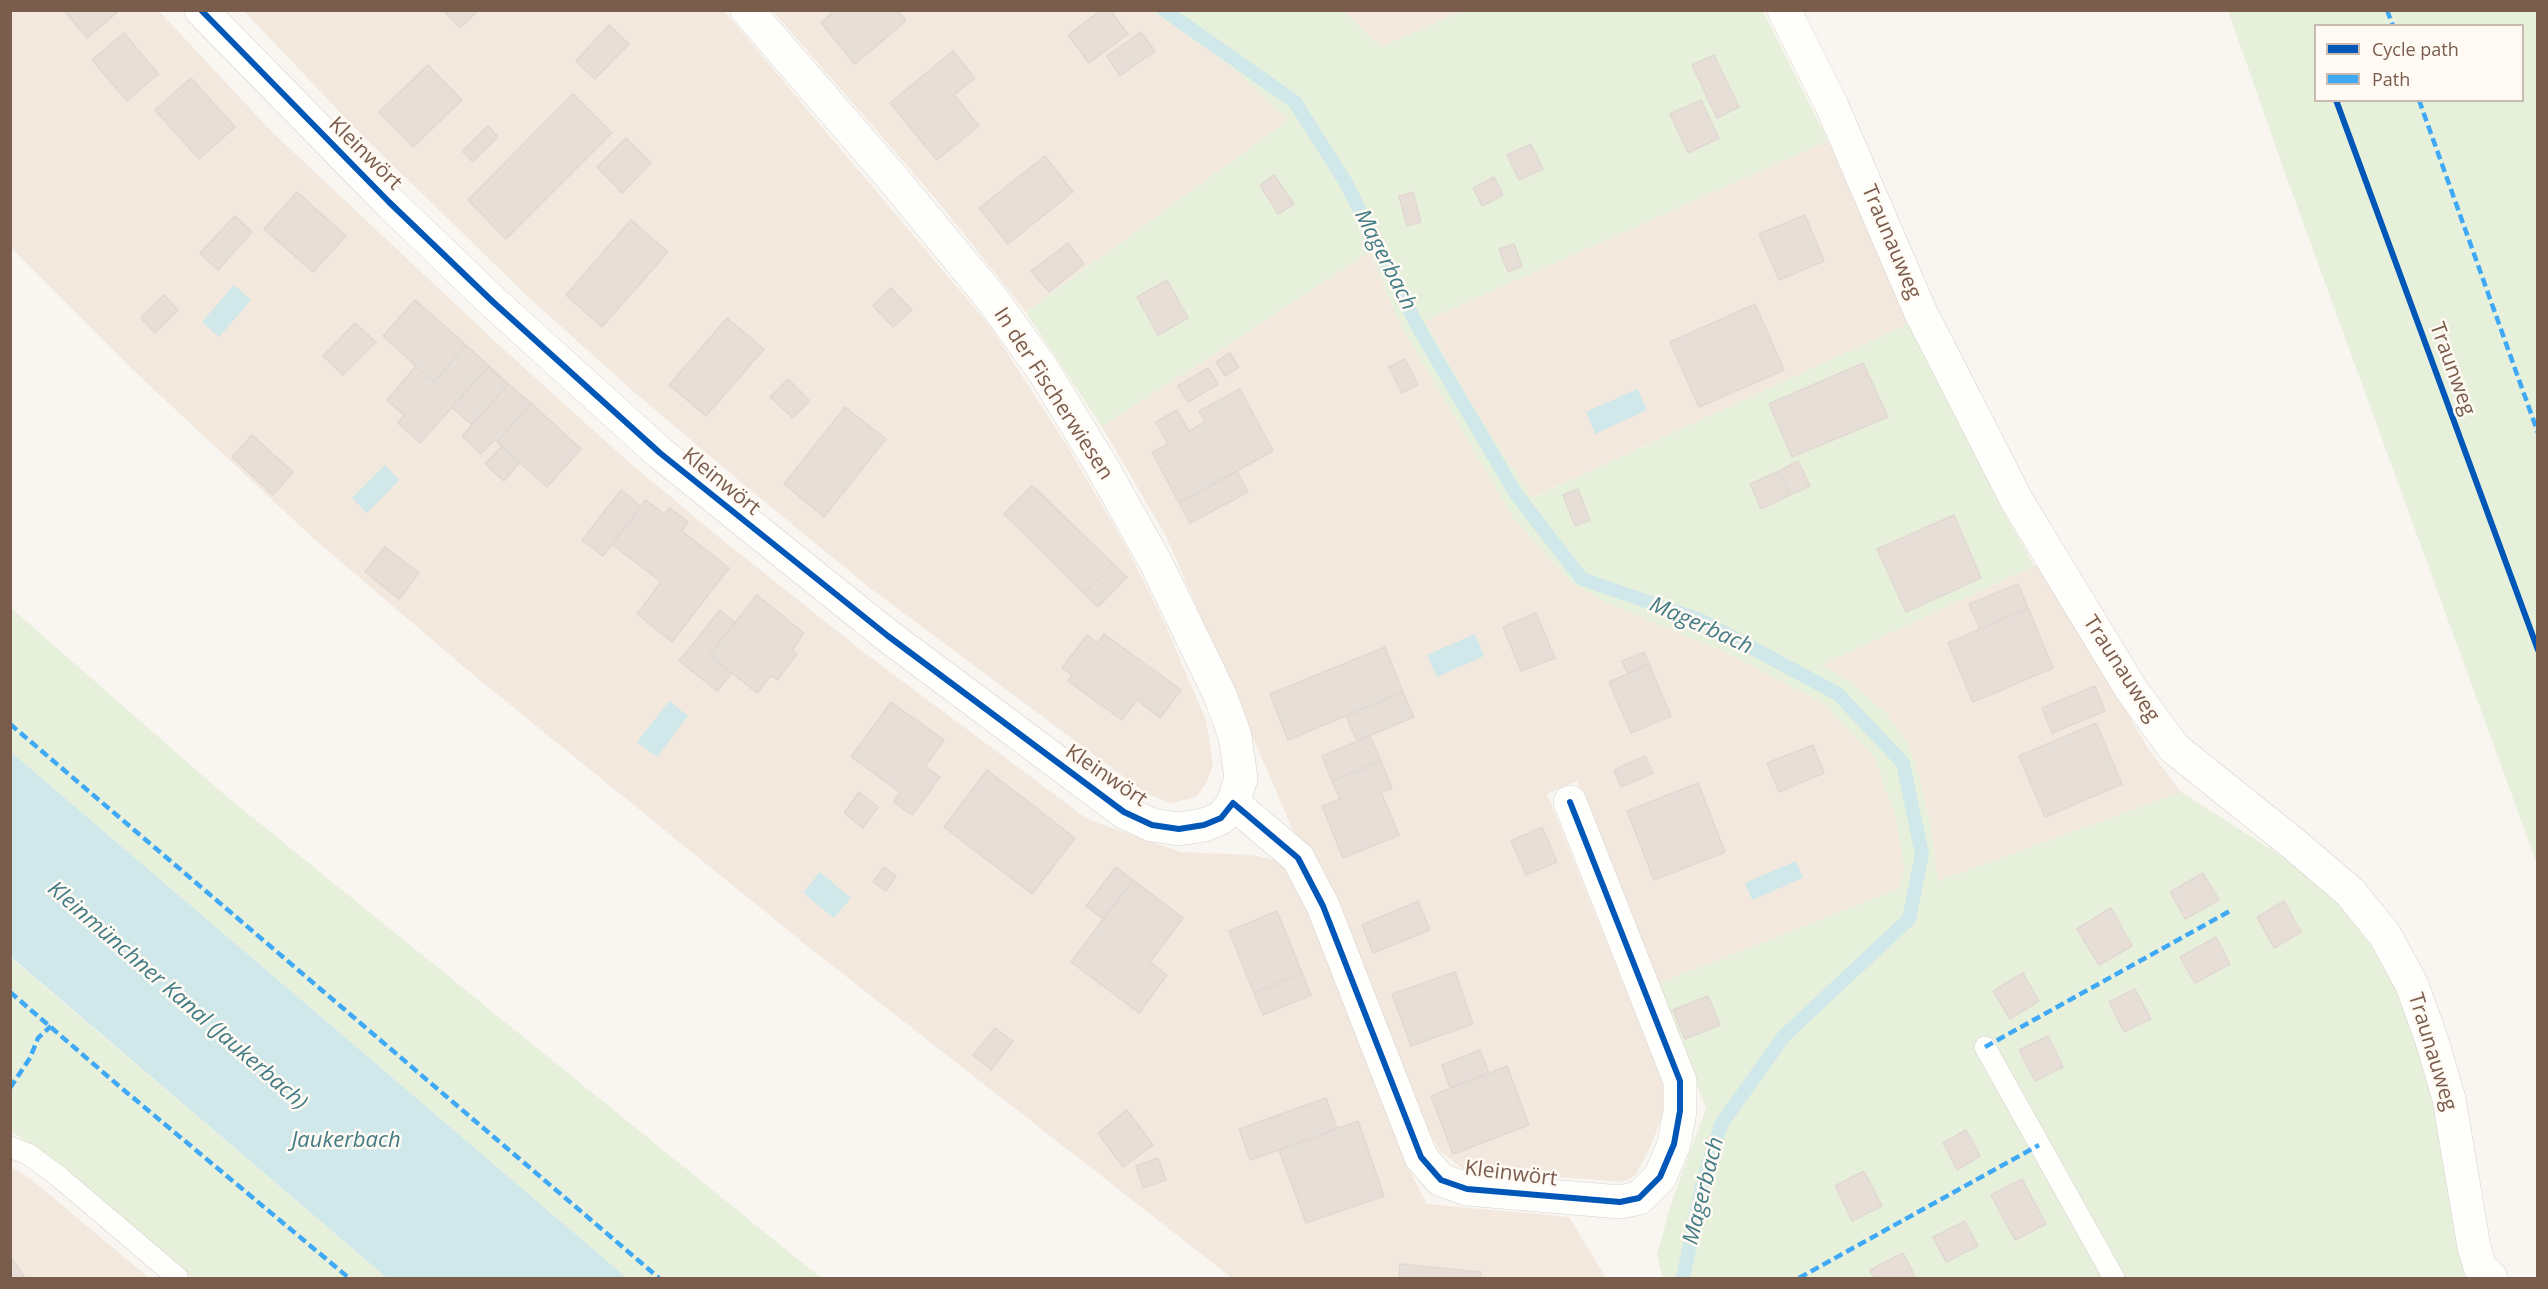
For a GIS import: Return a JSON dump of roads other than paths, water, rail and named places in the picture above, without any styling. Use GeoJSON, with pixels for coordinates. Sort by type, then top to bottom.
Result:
{"type":"FeatureCollection","features":[{"type":"Feature","properties":{"kind":"street","name":"Kleinwört"},"geometry":{"type":"LineString","coordinates":[[201,10],[389,202],[492,302],[660,453],[888,636],[1124,812],[1152,825],[1179,829],[1204,825],[1221,818],[1233,802],[1298,858],[1323,906],[1421,1157],[1441,1180],[1467,1189],[1620,1202],[1639,1198],[1660,1177],[1674,1144],[1680,1111],[1680,1081],[1570,802]]}},
{"type":"Feature","properties":{"kind":"street","name":"In der Fischerwiesen"},"geometry":{"type":"LineString","coordinates":[[747,10],[894,180],[992,299],[1054,389],[1156,562],[1220,695],[1235,736],[1241,777],[1233,802]]}},
{"type":"Feature","properties":{"kind":"street","name":"Traunauweg"},"geometry":{"type":"LineString","coordinates":[[1784,10],[1832,106],[1920,311],[2023,510],[2131,689],[2174,748],[2350,892],[2385,935],[2412,985],[2433,1044],[2449,1099],[2474,1246],[2480,1268],[2491,1278]]}},
{"type":"Feature","properties":{"kind":"lane"},"geometry":{"type":"LineString","coordinates":[[1985,1047],[2114,1278]]}},
{"type":"Feature","properties":{"kind":"lane"},"geometry":{"type":"LineString","coordinates":[[10,1147],[28,1154],[58,1176],[178,1278]]}},
{"type":"Feature","properties":{"kind":"water"},"geometry":{"type":"Polygon","coordinates":[[[234,285],[251,300],[219,337],[202,322],[234,285]]]}},
{"type":"Feature","properties":{"kind":"water"},"geometry":{"type":"Polygon","coordinates":[[[1637,389],[1647,410],[1595,434],[1586,412],[1637,389]]]}},
{"type":"Feature","properties":{"kind":"water"},"geometry":{"type":"Polygon","coordinates":[[[385,465],[399,480],[367,513],[352,498],[385,465]]]}},
{"type":"Feature","properties":{"kind":"water"},"geometry":{"type":"Polygon","coordinates":[[[1475,634],[1484,656],[1437,677],[1427,655],[1475,634]]]}},
{"type":"Feature","properties":{"kind":"water"},"geometry":{"type":"Polygon","coordinates":[[[669,701],[688,716],[657,757],[637,742],[669,701]]]}},
{"type":"Feature","properties":{"kind":"water","name":"Jaukerbach"},"geometry":{"type":"Polygon","coordinates":[[[11,752],[627,1278],[387,1278],[11,957],[11,752]]]}},
{"type":"Feature","properties":{"kind":"water"},"geometry":{"type":"Polygon","coordinates":[[[1796,861],[1803,878],[1752,900],[1745,883],[1796,861]]]}},
{"type":"Feature","properties":{"kind":"water"},"geometry":{"type":"Polygon","coordinates":[[[820,872],[851,898],[834,918],[803,893],[820,872]]]}},
{"type":"Feature","properties":{"kind":"waterway","name":"Magerbach"},"geometry":{"type":"LineString","coordinates":[[1164,10],[1295,102],[1346,183],[1418,327],[1516,494],[1582,579],[1700,620],[1838,694],[1903,763],[1922,854],[1909,919],[1784,1036],[1722,1123],[1704,1177],[1683,1278]]}},
{"type":"Feature","properties":{"kind":"water label","name":"Kleinmünchner Kanal (Jaukerbach)"},"geometry":{"type":"Point","coordinates":[177,996]}}]}
